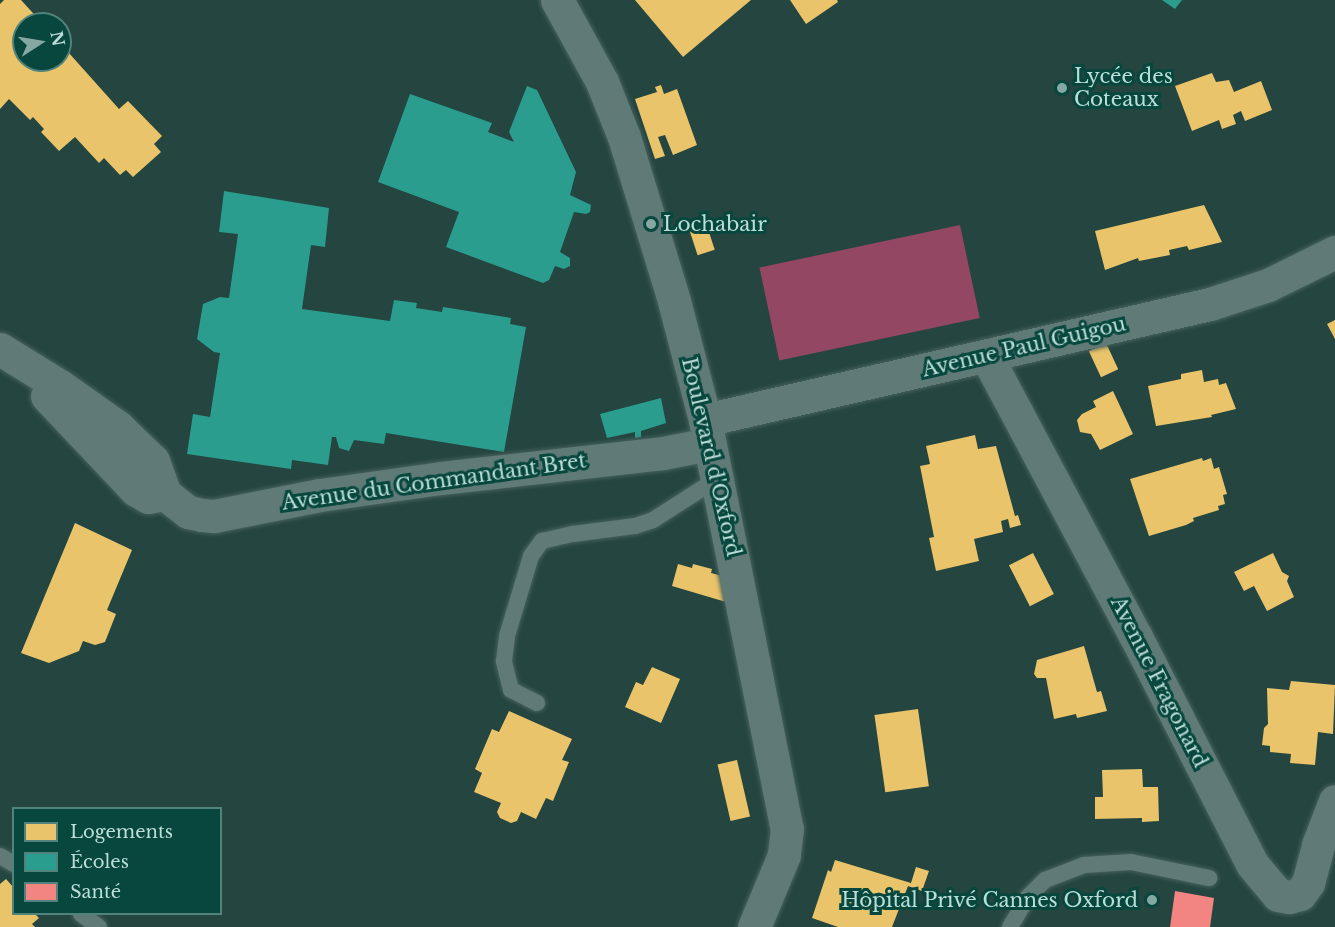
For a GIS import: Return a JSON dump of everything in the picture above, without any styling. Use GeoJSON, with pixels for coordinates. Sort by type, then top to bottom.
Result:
{"type":"FeatureCollection","features":[{"type":"Feature","properties":{"kind":"street","name":"Boulevard d'Oxford"},"geometry":{"type":"LineString","coordinates":[[557,0],[602,82],[624,137],[674,301],[717,479],[787,830],[784,855],[754,927]]}},
{"type":"Feature","properties":{"kind":"street","name":"Avenue Paul Guigou"},"geometry":{"type":"LineString","coordinates":[[707,432],[987,357],[1245,293],[1268,285],[1335,252]]}},
{"type":"Feature","properties":{"kind":"street","name":"Avenue du Commandant Bret"},"geometry":{"type":"LineString","coordinates":[[0,350],[64,411],[136,490],[148,497],[165,494],[188,512],[214,516],[320,495],[453,476],[663,453],[707,432]]}},
{"type":"Feature","properties":{"kind":"street","name":"Avenue Fragonard"},"geometry":{"type":"LineString","coordinates":[[987,357],[1135,634],[1252,864],[1278,895],[1289,897],[1300,894],[1308,883],[1318,845],[1335,801]]}},
{"type":"Feature","properties":{"kind":"lane"},"geometry":{"type":"LineString","coordinates":[[537,703],[511,690],[504,661],[507,636],[531,556],[542,541],[573,534],[635,526],[653,520],[717,479]]}},
{"type":"Feature","properties":{"kind":"lane"},"geometry":{"type":"LineString","coordinates":[[1010,927],[1028,897],[1045,880],[1084,865],[1131,862],[1209,878]]}},
{"type":"Feature","properties":{"kind":"lane"},"geometry":{"type":"LineString","coordinates":[[82,915],[99,927]]}},
{"type":"Feature","properties":{"kind":"shaded area"},"geometry":{"type":"Polygon","coordinates":[[[960,225],[980,318],[779,361],[759,268],[960,225]]]}},
{"type":"Feature","properties":{"kind":"building: Logements"},"geometry":{"type":"Polygon","coordinates":[[[4,0],[21,0],[32,12],[12,12],[12,72],[72,72],[72,56],[119,109],[128,101],[162,136],[154,144],[161,152],[133,177],[126,170],[120,175],[104,158],[99,163],[75,137],[59,151],[41,132],[44,129],[33,117],[30,120],[9,99],[0,109],[0,4],[4,0]]]}},
{"type":"Feature","properties":{"kind":"building: Logements"},"geometry":{"type":"Polygon","coordinates":[[[635,0],[751,0],[683,57],[635,0]]]}},
{"type":"Feature","properties":{"kind":"building: Logements"},"geometry":{"type":"Polygon","coordinates":[[[790,0],[837,0],[838,2],[806,24],[790,0]]]}},
{"type":"Feature","properties":{"kind":"building: Logements"},"geometry":{"type":"Polygon","coordinates":[[[1212,73],[1216,82],[1229,80],[1234,92],[1261,81],[1272,110],[1245,121],[1241,111],[1233,115],[1236,124],[1222,129],[1219,120],[1192,131],[1175,86],[1212,73]]]}},
{"type":"Feature","properties":{"kind":"building: Logements"},"geometry":{"type":"Polygon","coordinates":[[[661,85],[664,94],[677,89],[697,145],[673,155],[665,135],[658,137],[665,156],[655,159],[635,99],[657,92],[655,87],[661,85]]]}},
{"type":"Feature","properties":{"kind":"building: Logements"},"geometry":{"type":"Polygon","coordinates":[[[1204,205],[1222,242],[1189,250],[1187,246],[1169,250],[1170,255],[1139,261],[1138,258],[1105,270],[1095,231],[1204,205]]]}},
{"type":"Feature","properties":{"kind":"building: Logements"},"geometry":{"type":"Polygon","coordinates":[[[707,226],[715,250],[698,255],[690,232],[707,226]]]}},
{"type":"Feature","properties":{"kind":"building: Logements"},"geometry":{"type":"Polygon","coordinates":[[[1335,320],[1335,339],[1327,324],[1335,320]]]}},
{"type":"Feature","properties":{"kind":"building: Logements"},"geometry":{"type":"Polygon","coordinates":[[[1106,343],[1118,369],[1101,377],[1089,351],[1106,343]]]}},
{"type":"Feature","properties":{"kind":"building: Logements"},"geometry":{"type":"Polygon","coordinates":[[[1202,370],[1204,382],[1218,379],[1219,385],[1226,383],[1236,409],[1211,415],[1212,417],[1156,426],[1148,386],[1181,379],[1181,374],[1202,370]]]}},
{"type":"Feature","properties":{"kind":"building: Logements"},"geometry":{"type":"Polygon","coordinates":[[[1113,391],[1133,434],[1100,450],[1091,434],[1080,432],[1077,420],[1082,414],[1096,407],[1093,401],[1113,391]]]}},
{"type":"Feature","properties":{"kind":"building: Logements"},"geometry":{"type":"Polygon","coordinates":[[[975,435],[978,449],[996,446],[1015,516],[1018,515],[1021,525],[1010,528],[1008,519],[1001,521],[1003,532],[974,539],[979,561],[936,571],[929,538],[934,537],[920,466],[930,464],[926,446],[975,435]]]}},
{"type":"Feature","properties":{"kind":"building: Logements"},"geometry":{"type":"Polygon","coordinates":[[[1202,458],[1203,461],[1211,458],[1214,469],[1219,467],[1227,494],[1223,495],[1225,504],[1218,506],[1219,510],[1193,518],[1194,521],[1186,525],[1149,536],[1130,479],[1202,458]]]}},
{"type":"Feature","properties":{"kind":"building: Logements"},"geometry":{"type":"Polygon","coordinates":[[[75,523],[132,550],[107,610],[116,614],[105,642],[95,645],[83,641],[79,651],[49,663],[21,653],[75,523]]]}},
{"type":"Feature","properties":{"kind":"building: Logements"},"geometry":{"type":"Polygon","coordinates":[[[1033,553],[1054,594],[1030,606],[1009,565],[1033,553]]]}},
{"type":"Feature","properties":{"kind":"building: Logements"},"geometry":{"type":"Polygon","coordinates":[[[1273,553],[1282,572],[1289,576],[1287,581],[1294,597],[1267,611],[1254,586],[1244,591],[1234,572],[1273,553]]]}},
{"type":"Feature","properties":{"kind":"building: Logements"},"geometry":{"type":"Polygon","coordinates":[[[678,564],[692,568],[693,564],[712,569],[711,573],[723,576],[726,602],[672,586],[678,564]]]}},
{"type":"Feature","properties":{"kind":"building: Logements"},"geometry":{"type":"Polygon","coordinates":[[[1084,646],[1097,692],[1101,691],[1107,711],[1077,718],[1076,714],[1054,719],[1046,678],[1037,678],[1034,674],[1037,660],[1084,646]]]}},
{"type":"Feature","properties":{"kind":"building: Logements"},"geometry":{"type":"Polygon","coordinates":[[[652,667],[680,679],[661,723],[625,707],[636,682],[643,685],[652,667]]]}},
{"type":"Feature","properties":{"kind":"building: Logements"},"geometry":{"type":"Polygon","coordinates":[[[1291,681],[1335,685],[1333,734],[1318,732],[1315,765],[1290,763],[1291,754],[1270,752],[1270,746],[1262,745],[1264,728],[1268,724],[1267,688],[1289,690],[1291,681]]]}},
{"type":"Feature","properties":{"kind":"building: Logements"},"geometry":{"type":"Polygon","coordinates":[[[918,709],[929,786],[885,792],[874,715],[918,709]]]}},
{"type":"Feature","properties":{"kind":"building: Logements"},"geometry":{"type":"Polygon","coordinates":[[[509,711],[572,739],[562,760],[569,762],[553,801],[546,798],[536,819],[521,812],[517,821],[511,823],[500,818],[497,812],[501,803],[474,792],[482,773],[475,769],[492,729],[499,732],[509,711]]]}},
{"type":"Feature","properties":{"kind":"building: Logements"},"geometry":{"type":"Polygon","coordinates":[[[737,760],[750,817],[731,821],[718,764],[737,760]]]}},
{"type":"Feature","properties":{"kind":"building: Logements"},"geometry":{"type":"Polygon","coordinates":[[[1142,769],[1143,787],[1158,787],[1159,821],[1142,822],[1142,818],[1095,819],[1095,797],[1103,797],[1102,770],[1142,769]]]}},
{"type":"Feature","properties":{"kind":"building: Logements"},"geometry":{"type":"Polygon","coordinates":[[[835,860],[911,883],[916,867],[929,871],[922,891],[908,886],[892,927],[838,927],[812,918],[828,870],[831,872],[835,860]]]}},
{"type":"Feature","properties":{"kind":"building: Logements"},"geometry":{"type":"Polygon","coordinates":[[[6,879],[12,886],[12,915],[36,915],[39,918],[32,924],[35,927],[0,927],[0,884],[6,879]]]}},
{"type":"Feature","properties":{"kind":"building: Écoles"},"geometry":{"type":"Polygon","coordinates":[[[1162,0],[1182,0],[1175,9],[1162,0]]]}},
{"type":"Feature","properties":{"kind":"building: Écoles"},"geometry":{"type":"Polygon","coordinates":[[[527,86],[537,90],[576,172],[570,195],[591,205],[590,212],[586,214],[574,212],[560,252],[570,258],[570,266],[564,269],[555,266],[549,280],[543,283],[446,247],[459,212],[378,182],[410,94],[492,123],[488,132],[514,142],[509,132],[527,86]]]}},
{"type":"Feature","properties":{"kind":"building: Écoles"},"geometry":{"type":"Polygon","coordinates":[[[224,191],[329,208],[325,247],[311,245],[302,309],[390,321],[394,300],[417,303],[416,308],[442,312],[443,307],[511,318],[510,324],[526,327],[504,452],[386,433],[384,444],[354,440],[349,451],[339,448],[336,437],[332,437],[328,465],[292,460],[291,469],[187,454],[193,414],[210,417],[220,353],[214,352],[197,339],[203,304],[220,297],[229,298],[238,234],[219,232],[224,191]]]}},
{"type":"Feature","properties":{"kind":"building: Écoles"},"geometry":{"type":"Polygon","coordinates":[[[661,398],[666,423],[641,431],[641,437],[635,438],[635,432],[607,438],[600,414],[661,398]]]}},
{"type":"Feature","properties":{"kind":"building: Santé"},"geometry":{"type":"Polygon","coordinates":[[[1175,891],[1214,898],[1210,927],[1170,927],[1175,891]]]}},
{"type":"Feature","properties":{"kind":"place","name":"Lycée des Coteaux"},"geometry":{"type":"Point","coordinates":[1062,88]}},
{"type":"Feature","properties":{"kind":"place","name":"Lochabair"},"geometry":{"type":"Point","coordinates":[651,224]}},
{"type":"Feature","properties":{"kind":"place","name":"Hôpital Privé Cannes Oxford"},"geometry":{"type":"Point","coordinates":[1152,900]}}]}
